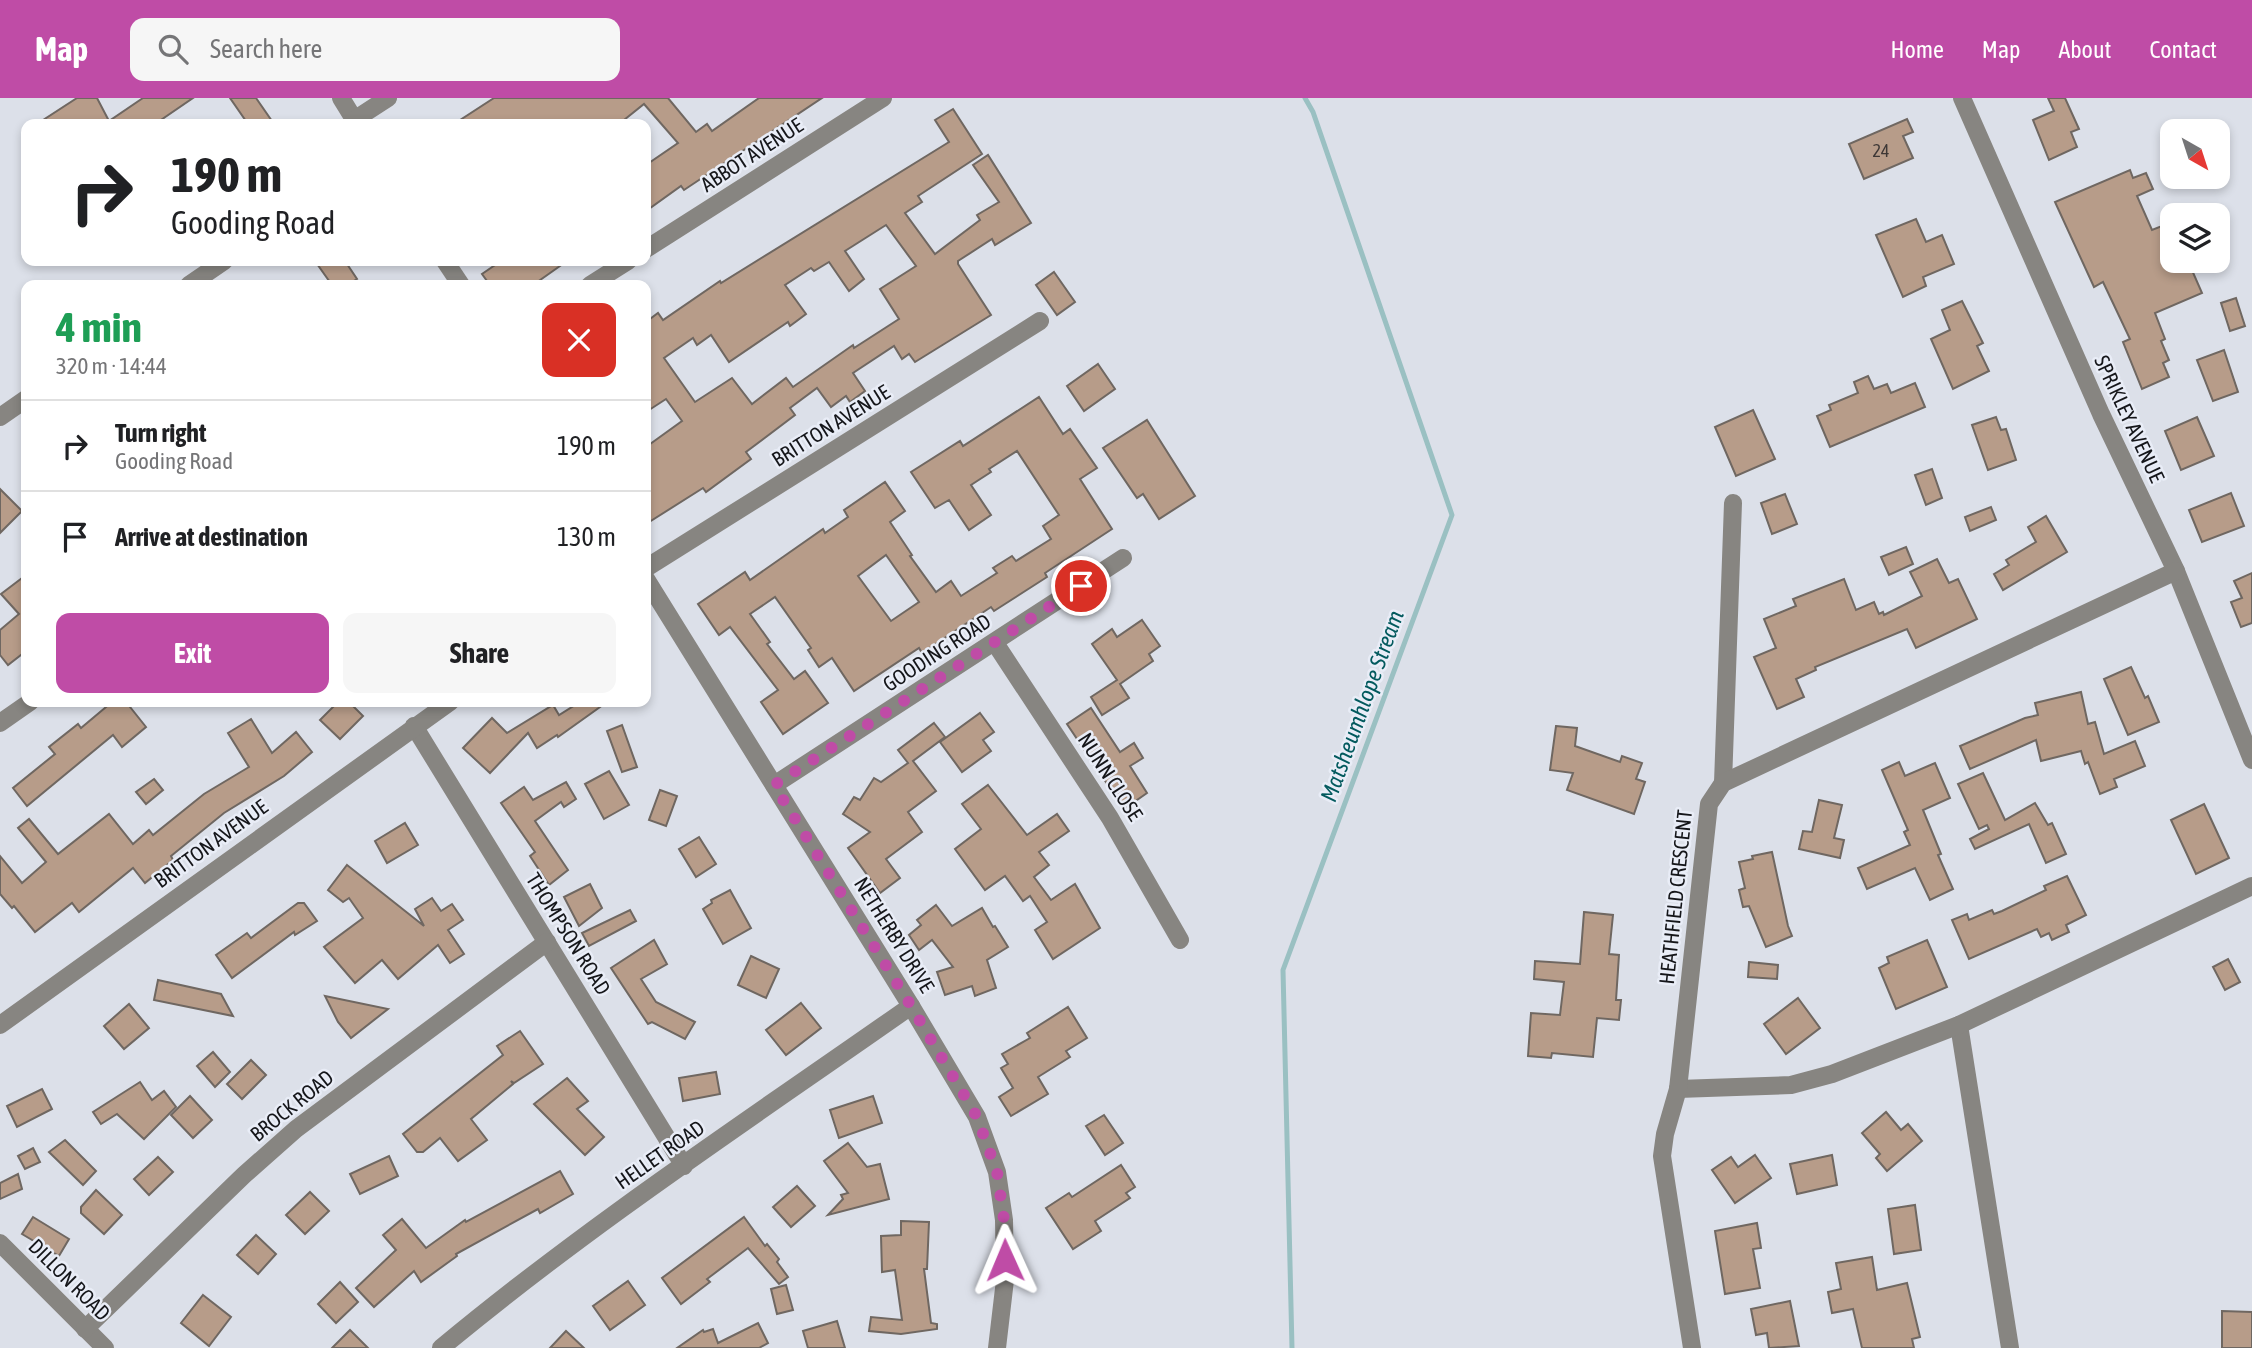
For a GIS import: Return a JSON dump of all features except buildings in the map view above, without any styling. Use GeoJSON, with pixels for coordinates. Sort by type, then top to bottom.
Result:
{"type":"FeatureCollection","features":[{"type":"Feature","properties":{"kind":"street"},"geometry":{"type":"LineString","coordinates":[[341,98],[353,119]]}},
{"type":"Feature","properties":{"kind":"street"},"geometry":{"type":"LineString","coordinates":[[359,119],[387,98]]}},
{"type":"Feature","properties":{"kind":"street","name":"ABBOT AVENUE"},"geometry":{"type":"LineString","coordinates":[[651,246],[883,98]]}},
{"type":"Feature","properties":{"kind":"street","name":"SPRIKLEY AVENUE"},"geometry":{"type":"LineString","coordinates":[[1962,98],[2101,414],[2176,571],[2252,760]]}},
{"type":"Feature","properties":{"kind":"street"},"geometry":{"type":"LineString","coordinates":[[196,280],[217,266]]}},
{"type":"Feature","properties":{"kind":"street"},"geometry":{"type":"LineString","coordinates":[[598,280],[620,266]]}},
{"type":"Feature","properties":{"kind":"street","name":"BRITTON AVENUE"},"geometry":{"type":"LineString","coordinates":[[651,565],[1040,321]]}},
{"type":"Feature","properties":{"kind":"street"},"geometry":{"type":"LineString","coordinates":[[0,417],[21,402]]}},
{"type":"Feature","properties":{"kind":"street"},"geometry":{"type":"LineString","coordinates":[[1733,503],[1723,783],[2176,571]]}},
{"type":"Feature","properties":{"kind":"street","name":"GOODING ROAD"},"geometry":{"type":"LineString","coordinates":[[774,785],[1124,558]]}},
{"type":"Feature","properties":{"kind":"street","name":"NETHERBY DRIVE"},"geometry":{"type":"LineString","coordinates":[[651,587],[977,1117],[997,1172],[1004,1220],[1005,1280],[998,1348]]}},
{"type":"Feature","properties":{"kind":"street","name":"NUNN CLOSE"},"geometry":{"type":"LineString","coordinates":[[995,643],[1110,818],[1180,940]]}},
{"type":"Feature","properties":{"kind":"street"},"geometry":{"type":"LineString","coordinates":[[0,723],[23,707]]}},
{"type":"Feature","properties":{"kind":"street","name":"BRITTON AVENUE"},"geometry":{"type":"LineString","coordinates":[[0,1025],[442,707]]}},
{"type":"Feature","properties":{"kind":"street","name":"THOMPSON ROAD"},"geometry":{"type":"LineString","coordinates":[[414,726],[684,1166]]}},
{"type":"Feature","properties":{"kind":"street","name":"HEATHFIELD CRESCENT"},"geometry":{"type":"LineString","coordinates":[[1692,1348],[1662,1156],[1665,1134],[1678,1089],[1709,804],[1723,783]]}},
{"type":"Feature","properties":{"kind":"street"},"geometry":{"type":"LineString","coordinates":[[1678,1089],[1791,1085],[1832,1074],[1959,1025],[2252,886]]}},
{"type":"Feature","properties":{"kind":"street","name":"BROCK ROAD"},"geometry":{"type":"LineString","coordinates":[[85,1329],[244,1175],[296,1129],[547,942]]}},
{"type":"Feature","properties":{"kind":"street","name":"HELLET ROAD"},"geometry":{"type":"LineString","coordinates":[[441,1348],[490,1307],[911,1006]]}},
{"type":"Feature","properties":{"kind":"street"},"geometry":{"type":"LineString","coordinates":[[1959,1025],[2010,1348]]}},
{"type":"Feature","properties":{"kind":"street","name":"DILLON ROAD"},"geometry":{"type":"LineString","coordinates":[[0,1243],[105,1348]]}},
{"type":"Feature","properties":{"kind":"waterway","name":"Matsheumhlope Stream"},"geometry":{"type":"LineString","coordinates":[[1292,1348],[1283,970],[1452,515],[1313,112],[1305,98]]}},
{"type":"Feature","properties":{"kind":"route"},"geometry":{"type":"LineString","coordinates":[[1005,1260],[1004,1220],[997,1172],[977,1117],[774,785],[1081,586]]}}]}
